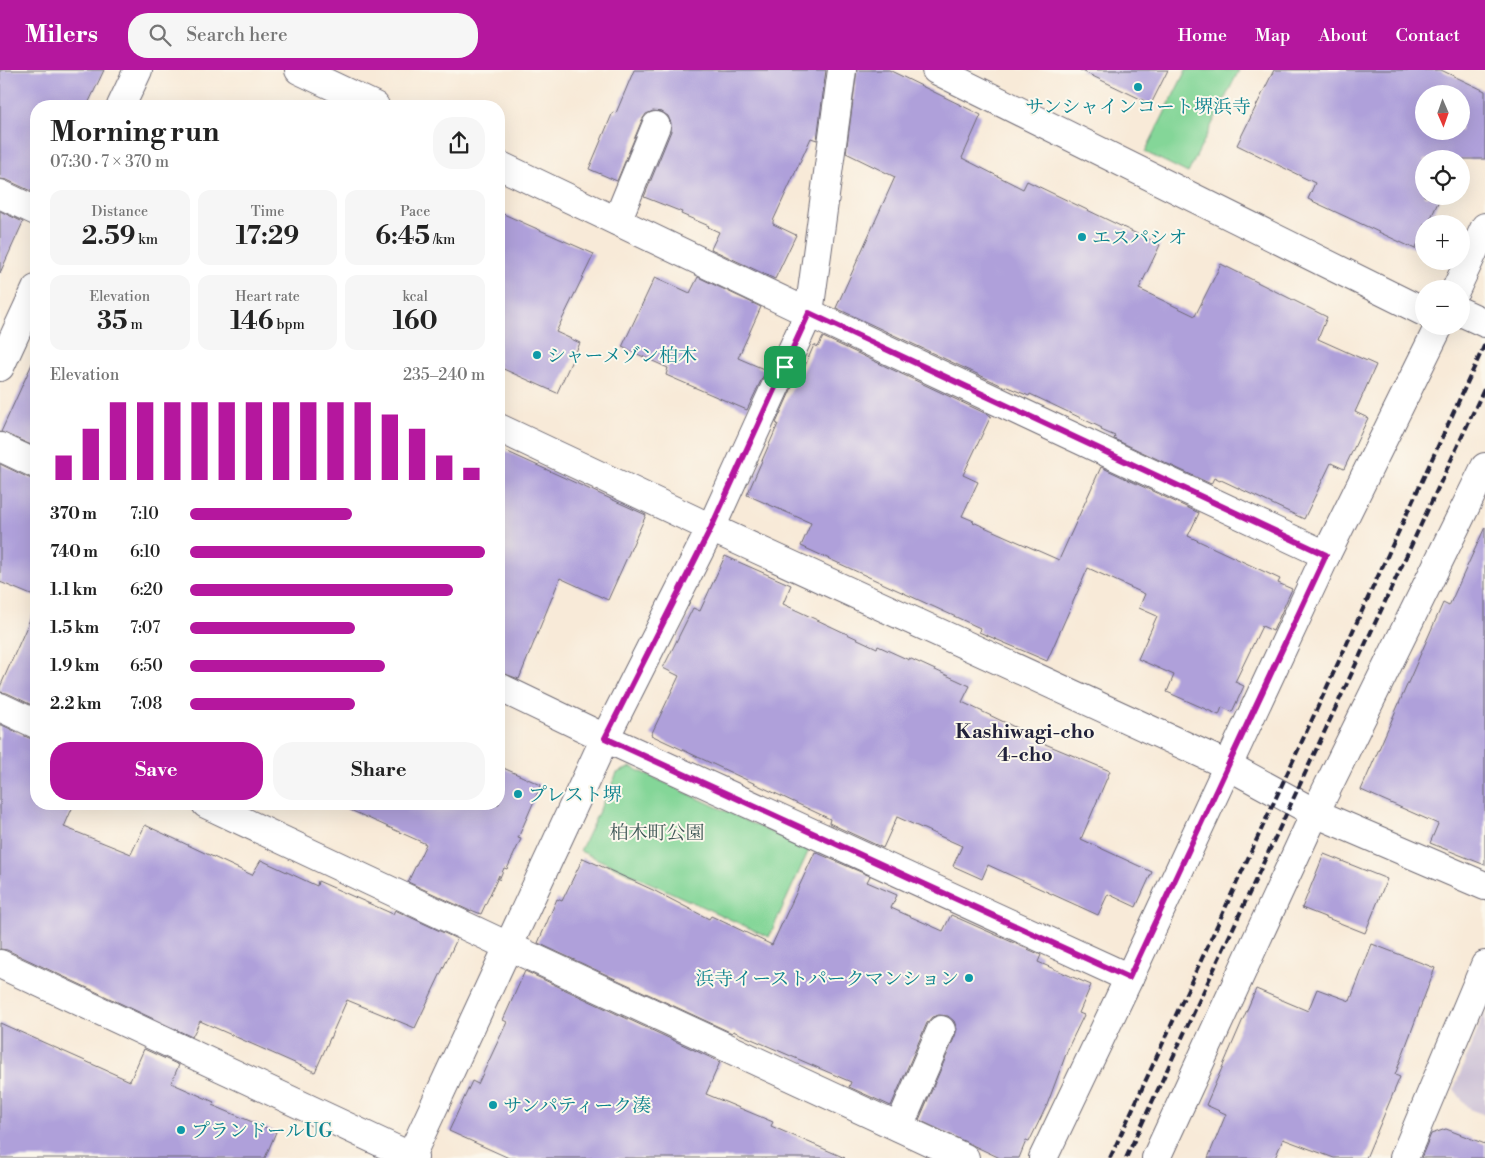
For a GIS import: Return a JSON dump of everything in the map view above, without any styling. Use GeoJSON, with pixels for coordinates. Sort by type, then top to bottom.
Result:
{"type":"FeatureCollection","features":[{"type":"Feature","properties":{"kind":"street"},"geometry":{"type":"LineString","coordinates":[[124,100],[138,70]]}},
{"type":"Feature","properties":{"kind":"street"},"geometry":{"type":"LineString","coordinates":[[299,70],[362,100]]}},
{"type":"Feature","properties":{"kind":"street"},"geometry":{"type":"LineString","coordinates":[[0,964],[412,1158],[605,738],[711,528],[809,313],[842,70]]}},
{"type":"Feature","properties":{"kind":"street"},"geometry":{"type":"LineString","coordinates":[[936,70],[1415,308]]}},
{"type":"Feature","properties":{"kind":"street"},"geometry":{"type":"LineString","coordinates":[[617,221],[656,126]]}},
{"type":"Feature","properties":{"kind":"street"},"geometry":{"type":"LineString","coordinates":[[505,168],[809,313],[1326,555]]}},
{"type":"Feature","properties":{"kind":"street"},"geometry":{"type":"LineString","coordinates":[[0,194],[30,207]]}},
{"type":"Feature","properties":{"kind":"street"},"geometry":{"type":"LineString","coordinates":[[1460,280],[1485,227]]}},
{"type":"Feature","properties":{"kind":"street"},"geometry":{"type":"LineString","coordinates":[[0,367],[30,302]]}},
{"type":"Feature","properties":{"kind":"street"},"geometry":{"type":"LineString","coordinates":[[1470,316],[1485,323]]}},
{"type":"Feature","properties":{"kind":"street"},"geometry":{"type":"LineString","coordinates":[[1043,1158],[1326,555],[1435,335]]}},
{"type":"Feature","properties":{"kind":"street"},"geometry":{"type":"LineString","coordinates":[[505,431],[711,528],[1227,765],[1315,813],[1485,886]]}},
{"type":"Feature","properties":{"kind":"street"},"geometry":{"type":"LineString","coordinates":[[0,446],[30,461]]}},
{"type":"Feature","properties":{"kind":"street"},"geometry":{"type":"LineString","coordinates":[[1156,1158],[1315,813],[1485,467]]}},
{"type":"Feature","properties":{"kind":"street"},"geometry":{"type":"LineString","coordinates":[[505,690],[605,738],[1129,978]]}},
{"type":"Feature","properties":{"kind":"street"},"geometry":{"type":"LineString","coordinates":[[0,707],[30,721]]}},
{"type":"Feature","properties":{"kind":"street"},"geometry":{"type":"LineString","coordinates":[[219,810],[965,1158]]}},
{"type":"Feature","properties":{"kind":"street"},"geometry":{"type":"LineString","coordinates":[[1404,1158],[1485,965]]}},
{"type":"Feature","properties":{"kind":"street"},"geometry":{"type":"LineString","coordinates":[[898,1127],[941,1030]]}},
{"type":"Feature","properties":{"kind":"shaded area"},"geometry":{"type":"Polygon","coordinates":[[[1485,1012],[1485,1115],[1469,1109],[1454,1089],[1485,1012]]]}},
{"type":"Feature","properties":{"kind":"green space"},"geometry":{"type":"Polygon","coordinates":[[[1186,70],[1239,70],[1188,173],[1145,152],[1186,70]]]}},
{"type":"Feature","properties":{"kind":"green space","name":"柏木町公園"},"geometry":{"type":"Polygon","coordinates":[[[631,767],[809,850],[769,937],[580,851],[617,773],[631,767]]]}},
{"type":"Feature","properties":{"kind":"building"},"geometry":{"type":"Polygon","coordinates":[[[0,70],[104,70],[90,100],[30,100],[30,191],[7,180],[0,179],[0,70]]]}},
{"type":"Feature","properties":{"kind":"building"},"geometry":{"type":"Polygon","coordinates":[[[634,70],[826,70],[817,140],[811,138],[773,221],[773,224],[796,235],[775,279],[711,249],[719,232],[681,214],[682,212],[644,197],[671,131],[671,123],[668,116],[662,112],[653,111],[646,114],[642,120],[617,181],[589,169],[613,112],[616,113],[634,70]]]}},
{"type":"Feature","properties":{"kind":"building"},"geometry":{"type":"Polygon","coordinates":[[[857,70],[889,70],[981,115],[962,158],[1023,189],[1027,181],[1160,245],[1139,289],[1195,316],[1221,264],[1327,317],[1318,339],[1376,365],[1355,412],[1368,418],[1344,469],[1331,463],[1304,519],[1221,480],[1214,478],[1211,484],[1114,439],[1115,436],[1101,430],[1102,428],[1030,394],[1029,396],[1005,387],[836,308],[895,177],[846,153],[857,70]]]}},
{"type":"Feature","properties":{"kind":"building","name":"サンシャインコート堺浜寺"},"geometry":{"type":"Polygon","coordinates":[[[1080,70],[1168,70],[1151,104],[1080,70]]]}},
{"type":"Feature","properties":{"kind":"building"},"geometry":{"type":"Polygon","coordinates":[[[1274,70],[1441,70],[1485,91],[1485,159],[1470,159],[1470,150],[1415,150],[1415,205],[1437,205],[1432,215],[1415,215],[1415,249],[1308,199],[1315,183],[1237,145],[1274,70]]]}},
{"type":"Feature","properties":{"kind":"building"},"geometry":{"type":"Polygon","coordinates":[[[0,211],[23,222],[0,273],[0,211]]]}},
{"type":"Feature","properties":{"kind":"building"},"geometry":{"type":"Polygon","coordinates":[[[505,215],[594,254],[556,332],[580,343],[557,393],[505,370],[505,215]]]}},
{"type":"Feature","properties":{"kind":"building"},"geometry":{"type":"Polygon","coordinates":[[[655,277],[690,293],[698,277],[761,307],[738,358],[766,370],[747,410],[666,375],[668,368],[622,347],[655,277]]]}},
{"type":"Feature","properties":{"kind":"building"},"geometry":{"type":"Polygon","coordinates":[[[823,337],[991,416],[963,475],[978,482],[962,516],[973,522],[1059,560],[1101,467],[1199,513],[1188,536],[1280,579],[1278,583],[1292,589],[1273,631],[1262,626],[1235,682],[1244,686],[1232,712],[1222,707],[1219,715],[1167,692],[1174,675],[1138,659],[1157,616],[1139,608],[1145,594],[1088,568],[1047,661],[979,632],[980,628],[801,546],[811,523],[747,495],[794,383],[797,384],[814,345],[818,347],[823,337]]]}},
{"type":"Feature","properties":{"kind":"building"},"geometry":{"type":"Polygon","coordinates":[[[30,368],[30,444],[1,432],[30,368]]]}},
{"type":"Feature","properties":{"kind":"building"},"geometry":{"type":"Polygon","coordinates":[[[505,451],[646,515],[608,600],[560,578],[519,679],[505,674],[505,451]]]}},
{"type":"Feature","properties":{"kind":"building"},"geometry":{"type":"Polygon","coordinates":[[[0,464],[30,478],[30,594],[0,582],[0,464]]]}},
{"type":"Feature","properties":{"kind":"building"},"geometry":{"type":"Polygon","coordinates":[[[1485,527],[1485,865],[1430,843],[1438,824],[1361,790],[1443,603],[1449,606],[1485,527]]]}},
{"type":"Feature","properties":{"kind":"building"},"geometry":{"type":"Polygon","coordinates":[[[725,556],[791,585],[783,604],[877,648],[878,646],[909,660],[909,658],[970,686],[962,702],[1027,733],[1026,736],[1110,771],[1081,839],[1152,872],[1136,907],[1108,894],[1098,915],[988,865],[982,879],[953,866],[962,846],[897,817],[883,848],[829,823],[830,819],[651,735],[679,676],[663,668],[693,608],[700,611],[725,556]]]}},
{"type":"Feature","properties":{"kind":"building"},"geometry":{"type":"Polygon","coordinates":[[[30,620],[30,704],[7,693],[0,692],[0,687],[30,620]]]}},
{"type":"Feature","properties":{"kind":"building"},"geometry":{"type":"Polygon","coordinates":[[[0,724],[30,738],[30,810],[71,810],[64,827],[131,854],[145,825],[252,875],[261,860],[317,886],[318,881],[393,914],[395,910],[457,939],[415,1028],[347,1000],[315,1072],[200,1021],[192,1037],[7,950],[0,949],[0,724]]]}},
{"type":"Feature","properties":{"kind":"building"},"geometry":{"type":"Polygon","coordinates":[[[505,769],[541,785],[518,838],[521,839],[507,869],[504,868],[499,880],[499,875],[481,914],[470,911],[408,882],[426,844],[350,810],[505,810],[505,769]]]}},
{"type":"Feature","properties":{"kind":"building"},"geometry":{"type":"Polygon","coordinates":[[[815,852],[870,876],[867,882],[897,895],[891,908],[943,931],[951,915],[1041,955],[1038,962],[1091,985],[1079,1013],[1084,1015],[1069,1046],[1047,1105],[1029,1142],[1026,1141],[1019,1158],[1000,1158],[919,1120],[957,1029],[954,1021],[948,1016],[939,1015],[932,1017],[927,1023],[891,1106],[849,1087],[851,1082],[733,1031],[732,1033],[538,943],[557,899],[562,901],[583,858],[653,890],[709,919],[711,916],[772,945],[815,852]]]}},
{"type":"Feature","properties":{"kind":"building"},"geometry":{"type":"Polygon","coordinates":[[[1324,854],[1387,879],[1365,933],[1302,908],[1324,854]]]}},
{"type":"Feature","properties":{"kind":"building"},"geometry":{"type":"Polygon","coordinates":[[[1372,944],[1435,968],[1395,1075],[1400,1077],[1366,1158],[1334,1158],[1283,1139],[1275,1158],[1208,1158],[1226,1114],[1206,1105],[1256,989],[1308,1011],[1317,989],[1350,1001],[1372,944]]]}},
{"type":"Feature","properties":{"kind":"building"},"geometry":{"type":"Polygon","coordinates":[[[525,971],[720,1062],[706,1094],[773,1122],[771,1126],[845,1158],[509,1158],[449,1131],[472,1081],[478,1084],[507,1022],[503,1020],[525,971]]]}},
{"type":"Feature","properties":{"kind":"building"},"geometry":{"type":"Polygon","coordinates":[[[0,1023],[130,1081],[144,1049],[179,1065],[171,1083],[214,1102],[212,1105],[276,1132],[265,1158],[0,1158],[0,1023]]]}},
{"type":"Feature","properties":{"kind":"building"},"geometry":{"type":"Polygon","coordinates":[[[1446,1129],[1485,1144],[1485,1158],[1421,1158],[1431,1134],[1446,1129]]]}},
{"type":"Feature","properties":{"kind":"railway"},"geometry":{"type":"LineString","coordinates":[[1110,1158],[1485,344]]}},
{"type":"Feature","properties":{"kind":"railway"},"geometry":{"type":"LineString","coordinates":[[1126,1158],[1485,387]]}},
{"type":"Feature","properties":{"kind":"place","name":"サンシャインコート堺浜寺"},"geometry":{"type":"Point","coordinates":[1138,87]}},
{"type":"Feature","properties":{"kind":"place","name":"エスパシオ"},"geometry":{"type":"Point","coordinates":[1082,237]}},
{"type":"Feature","properties":{"kind":"place","name":"シャーメゾン柏木"},"geometry":{"type":"Point","coordinates":[537,355]}},
{"type":"Feature","properties":{"kind":"place","name":"プレスト堺"},"geometry":{"type":"Point","coordinates":[518,794]}},
{"type":"Feature","properties":{"kind":"place","name":"浜寺イーストパークマンション"},"geometry":{"type":"Point","coordinates":[969,978]}},
{"type":"Feature","properties":{"kind":"place","name":"サンパティーク湊"},"geometry":{"type":"Point","coordinates":[493,1105]}},
{"type":"Feature","properties":{"kind":"place","name":"プランドールUG"},"geometry":{"type":"Point","coordinates":[181,1130]}},
{"type":"Feature","properties":{"kind":"district","name":"Kashiwagi-cho 4-cho"},"geometry":{"type":"Point","coordinates":[1025,742]}},
{"type":"Feature","properties":{"kind":"route"},"geometry":{"type":"LineString","coordinates":[[809,313],[1326,555],[1129,978],[605,738],[711,528],[785,367],[809,313]]}}]}
